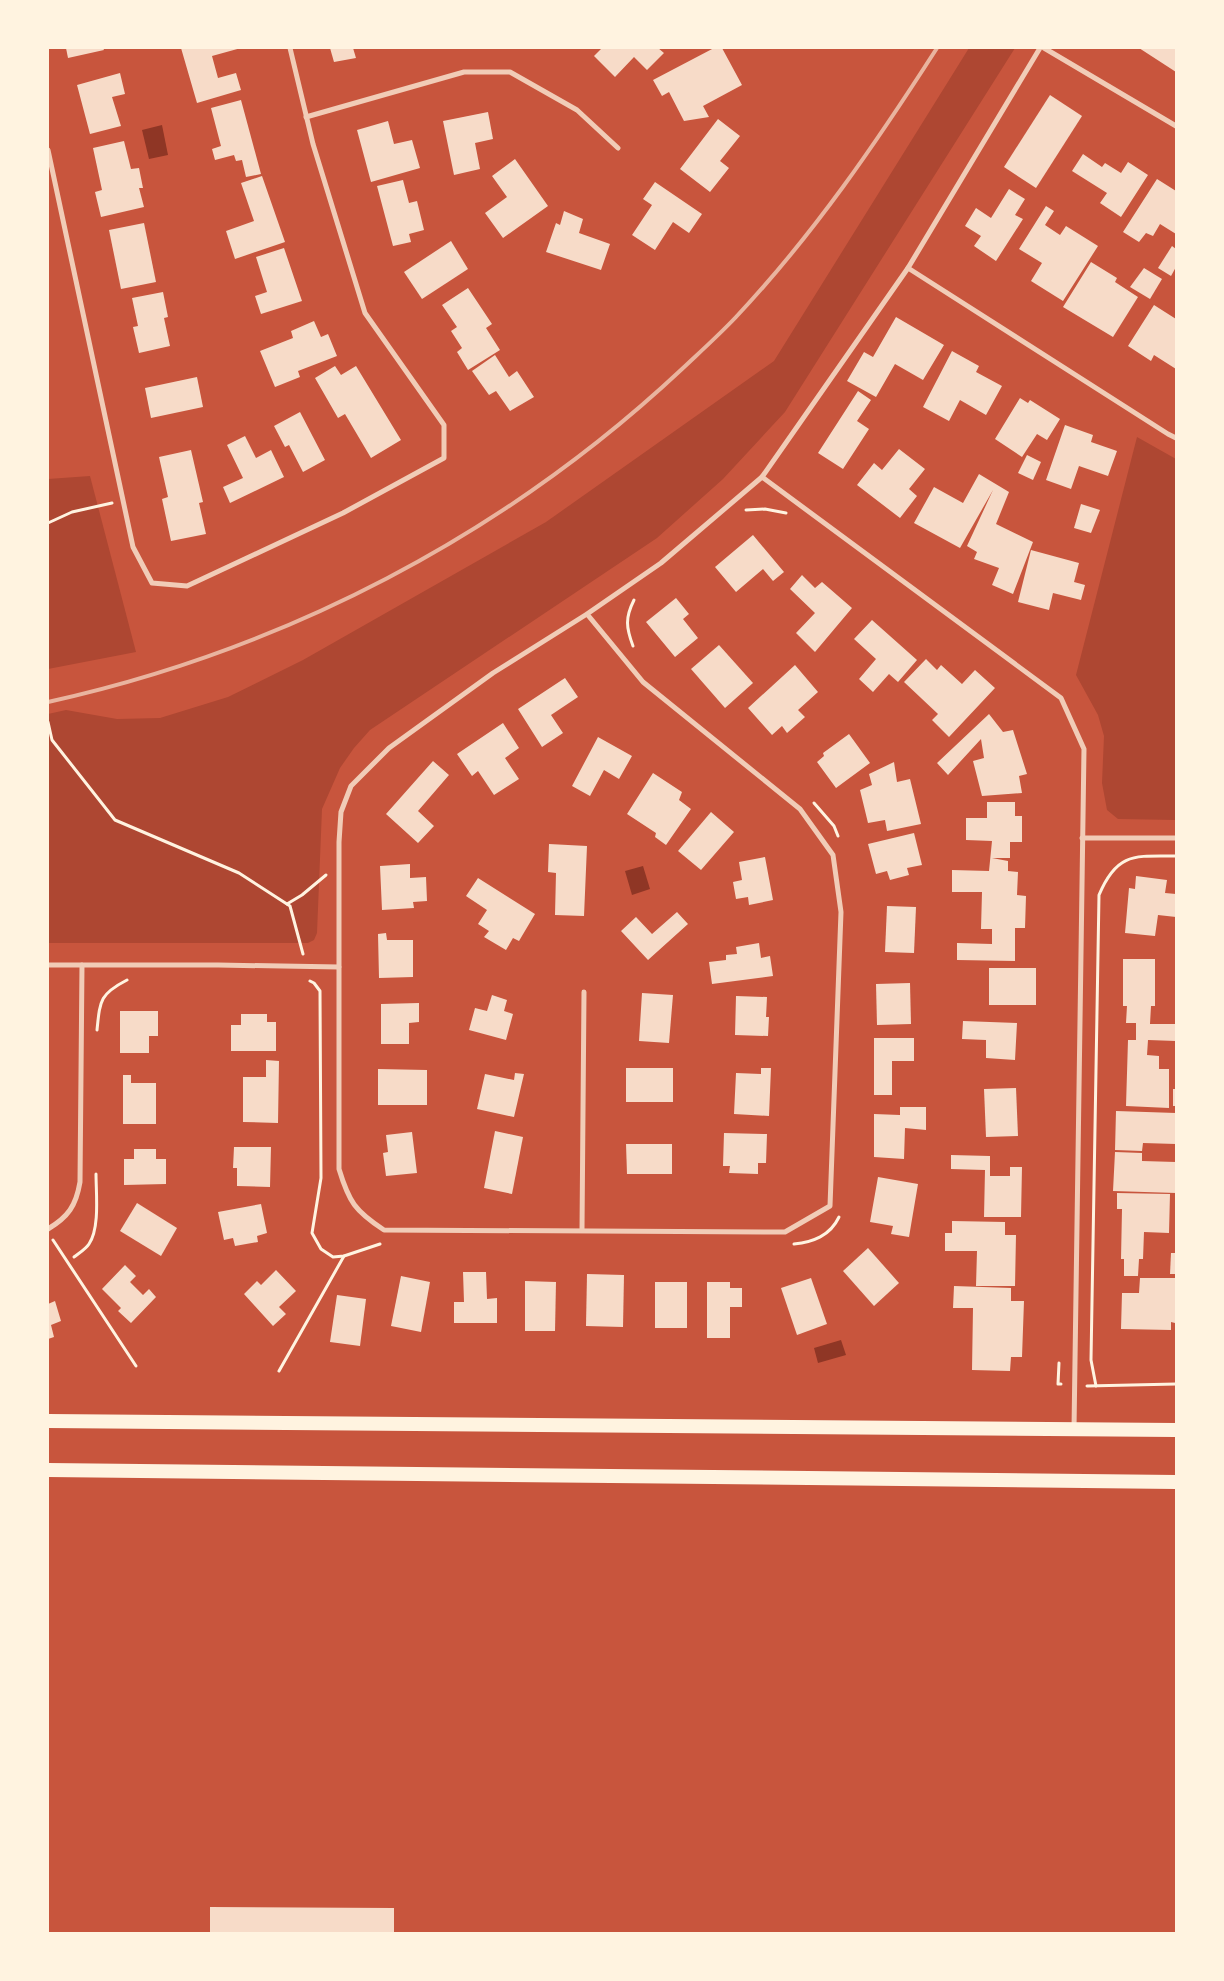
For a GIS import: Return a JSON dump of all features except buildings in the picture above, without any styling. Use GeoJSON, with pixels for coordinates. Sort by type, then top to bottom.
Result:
{"type":"FeatureCollection","features":[{"type":"Feature","properties":{"kind":"highway"},"geometry":{"type":"LineString","coordinates":[[48,1421],[1176,1430]]}},
{"type":"Feature","properties":{"kind":"highway"},"geometry":{"type":"LineString","coordinates":[[48,1470],[1176,1482]]}},
{"type":"Feature","properties":{"kind":"street"},"geometry":{"type":"LineString","coordinates":[[48,150],[132,547],[152,583],[186,586],[343,513],[444,458],[444,425],[365,312],[313,144],[290,48]]}},
{"type":"Feature","properties":{"kind":"street"},"geometry":{"type":"LineString","coordinates":[[587,614],[643,682],[800,809],[833,855],[841,912],[830,1206],[785,1232],[384,1230],[361,1215],[346,1191],[339,1169],[339,866],[342,812],[351,786],[390,748],[493,674],[587,614],[660,563],[762,477],[908,268],[1040,48]]}},
{"type":"Feature","properties":{"kind":"street"},"geometry":{"type":"LineString","coordinates":[[1044,48],[1176,126]]}},
{"type":"Feature","properties":{"kind":"street"},"geometry":{"type":"LineString","coordinates":[[306,116],[464,72],[510,72],[577,110],[618,148]]}},
{"type":"Feature","properties":{"kind":"street"},"geometry":{"type":"LineString","coordinates":[[908,268],[1176,438]]}},
{"type":"Feature","properties":{"kind":"street"},"geometry":{"type":"LineString","coordinates":[[762,477],[1061,698],[1084,749],[1074,1429]]}},
{"type":"Feature","properties":{"kind":"street"},"geometry":{"type":"LineString","coordinates":[[1082,838],[1176,838]]}},
{"type":"Feature","properties":{"kind":"street"},"geometry":{"type":"LineString","coordinates":[[48,965],[226,965],[339,968]]}},
{"type":"Feature","properties":{"kind":"street"},"geometry":{"type":"LineString","coordinates":[[48,1229],[66,1216],[77,1201],[80,1182],[82,965]]}},
{"type":"Feature","properties":{"kind":"street"},"geometry":{"type":"LineString","coordinates":[[582,1230],[584,992]]}},
{"type":"Feature","properties":{"kind":"path"},"geometry":{"type":"LineString","coordinates":[[48,523],[72,512],[122,501]]}},
{"type":"Feature","properties":{"kind":"path"},"geometry":{"type":"LineString","coordinates":[[744,510],[765,509],[793,514]]}},
{"type":"Feature","properties":{"kind":"path"},"geometry":{"type":"LineString","coordinates":[[633,648],[627,630],[628,614],[634,600],[638,596]]}},
{"type":"Feature","properties":{"kind":"path"},"geometry":{"type":"LineString","coordinates":[[48,722],[52,740],[115,820],[239,873],[290,906],[307,967]]}},
{"type":"Feature","properties":{"kind":"path"},"geometry":{"type":"LineString","coordinates":[[812,800],[834,826],[839,840]]}},
{"type":"Feature","properties":{"kind":"path"},"geometry":{"type":"LineString","coordinates":[[1096,1386],[1091,1360],[1099,895],[1106,878],[1118,864],[1141,856],[1176,856]]}},
{"type":"Feature","properties":{"kind":"path"},"geometry":{"type":"LineString","coordinates":[[286,904],[302,895],[339,866]]}},
{"type":"Feature","properties":{"kind":"path"},"geometry":{"type":"LineString","coordinates":[[97,1032],[99,1008],[104,996],[110,989],[130,978]]}},
{"type":"Feature","properties":{"kind":"path"},"geometry":{"type":"LineString","coordinates":[[307,980],[314,983],[320,991],[321,1178],[312,1233],[321,1249],[333,1257],[344,1256],[388,1242]]}},
{"type":"Feature","properties":{"kind":"path"},"geometry":{"type":"LineString","coordinates":[[74,1257],[88,1246],[94,1236],[96,1225],[96,1167]]}},
{"type":"Feature","properties":{"kind":"path"},"geometry":{"type":"LineString","coordinates":[[785,1244],[814,1242],[827,1233],[836,1223],[843,1209]]}},
{"type":"Feature","properties":{"kind":"path"},"geometry":{"type":"LineString","coordinates":[[53,1239],[136,1366]]}},
{"type":"Feature","properties":{"kind":"path"},"geometry":{"type":"LineString","coordinates":[[279,1371],[344,1256]]}},
{"type":"Feature","properties":{"kind":"path"},"geometry":{"type":"LineString","coordinates":[[1060,1358],[1058,1384],[1096,1386],[1176,1384]]}},
{"type":"Feature","properties":{"kind":"shaded area"},"geometry":{"type":"Polygon","coordinates":[[[969,48],[1015,48],[785,412],[723,479],[657,538],[370,730],[354,748],[340,768],[322,809],[317,933],[314,940],[308,943],[48,943],[48,714],[66,710],[117,719],[160,718],[228,697],[303,660],[546,522],[774,361],[969,48]]]}},
{"type":"Feature","properties":{"kind":"shaded area"},"geometry":{"type":"Polygon","coordinates":[[[162,125],[168,155],[149,159],[142,130],[162,125]]]}},
{"type":"Feature","properties":{"kind":"shaded area"},"geometry":{"type":"Polygon","coordinates":[[[1137,437],[1176,459],[1176,820],[1118,819],[1107,810],[1102,783],[1104,736],[1098,715],[1076,675],[1137,437]]]}},
{"type":"Feature","properties":{"kind":"shaded area"},"geometry":{"type":"Polygon","coordinates":[[[90,476],[136,652],[48,669],[48,479],[90,476]]]}},
{"type":"Feature","properties":{"kind":"shaded area"},"geometry":{"type":"Polygon","coordinates":[[[643,866],[650,889],[632,895],[625,871],[643,866]]]}},
{"type":"Feature","properties":{"kind":"shaded area"},"geometry":{"type":"Polygon","coordinates":[[[841,1340],[846,1355],[818,1363],[814,1348],[841,1340]]]}},
{"type":"Feature","properties":{"kind":"railway"},"geometry":{"type":"LineString","coordinates":[[48,702],[136,680],[222,651],[306,618],[387,578],[466,534],[541,484],[614,429],[682,369],[765,286],[843,187],[937,48]]}}]}
